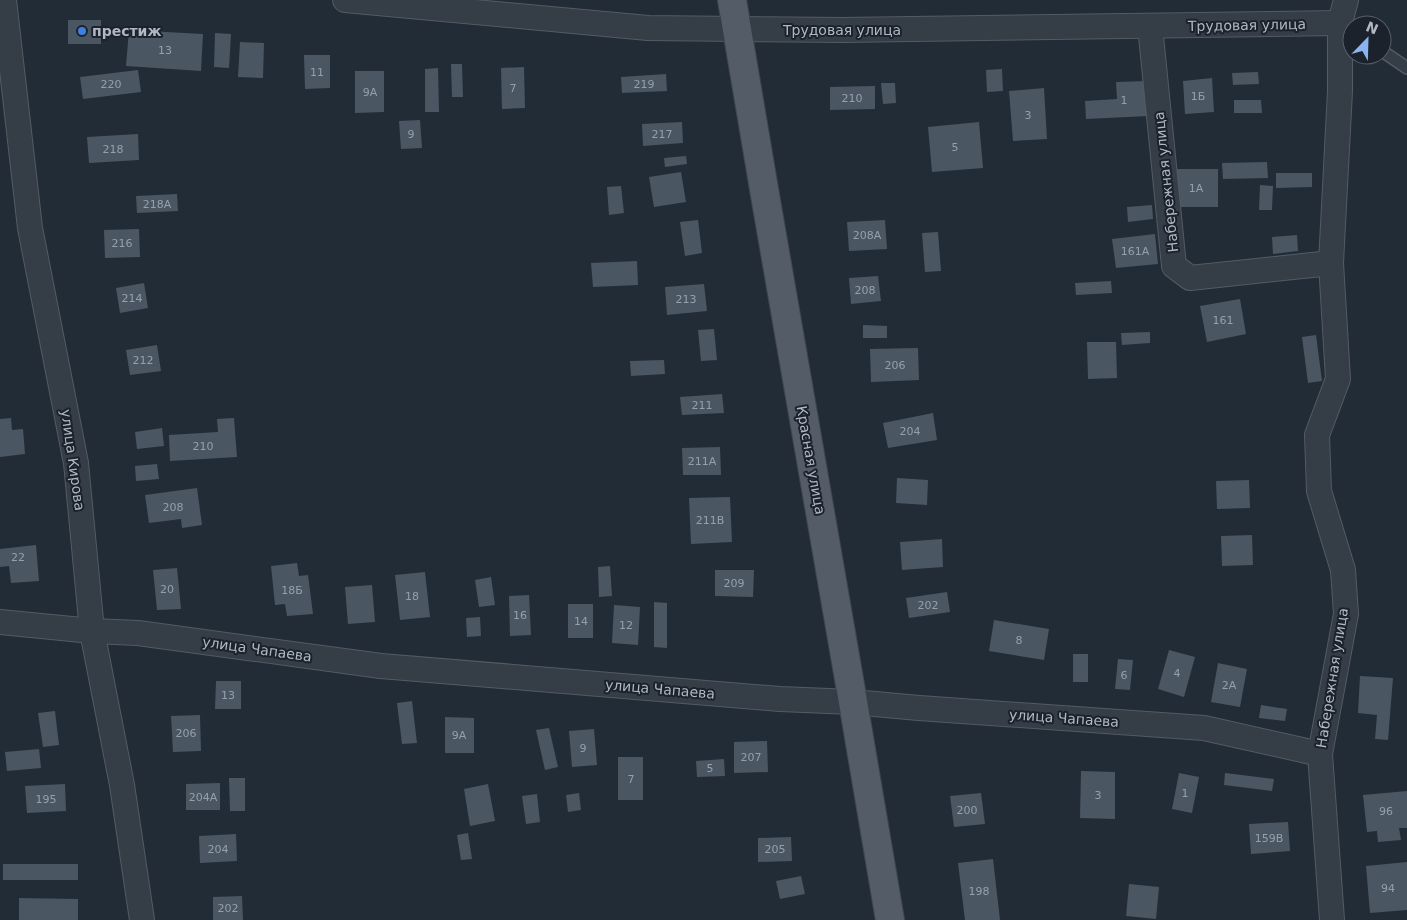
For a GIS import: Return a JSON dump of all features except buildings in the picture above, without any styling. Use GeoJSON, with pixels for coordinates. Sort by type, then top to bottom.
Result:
{"type":"FeatureCollection","features":[{"type":"Feature","properties":{"kind":"main road","name":"Красная улица"},"geometry":{"type":"LineString","coordinates":[[732,0],[890,920]]}},
{"type":"Feature","properties":{"kind":"street","name":"улица Кирова"},"geometry":{"type":"LineString","coordinates":[[4,0],[30,228],[76,463],[92,631],[122,785],[142,920]]}},
{"type":"Feature","properties":{"kind":"street","name":"Трудовая улица"},"geometry":{"type":"LineString","coordinates":[[345,0],[648,28],[842,30],[1150,26],[1342,27]]}},
{"type":"Feature","properties":{"kind":"street","name":"Набережная улица"},"geometry":{"type":"LineString","coordinates":[[1346,0],[1346,15]]}},
{"type":"Feature","properties":{"kind":"street","name":"Набережная улица"},"geometry":{"type":"LineString","coordinates":[[1150,26],[1174,266],[1190,278],[1331,263]]}},
{"type":"Feature","properties":{"kind":"street","name":"Набережная улица"},"geometry":{"type":"LineString","coordinates":[[1332,920],[1320,754],[1346,614],[1343,570],[1319,491],[1317,435],[1338,379],[1331,263],[1342,65]]}},
{"type":"Feature","properties":{"kind":"street","name":"улица Чапаева"},"geometry":{"type":"LineString","coordinates":[[0,622],[92,631],[138,633],[381,666],[780,699],[853,702],[1204,728],[1320,754]]}},
{"type":"Feature","properties":{"kind":"lane"},"geometry":{"type":"LineString","coordinates":[[1392,58],[1407,68]]}},
{"type":"Feature","properties":{"kind":"place","name":"престиж"},"geometry":{"type":"Point","coordinates":[82,31]}}]}
